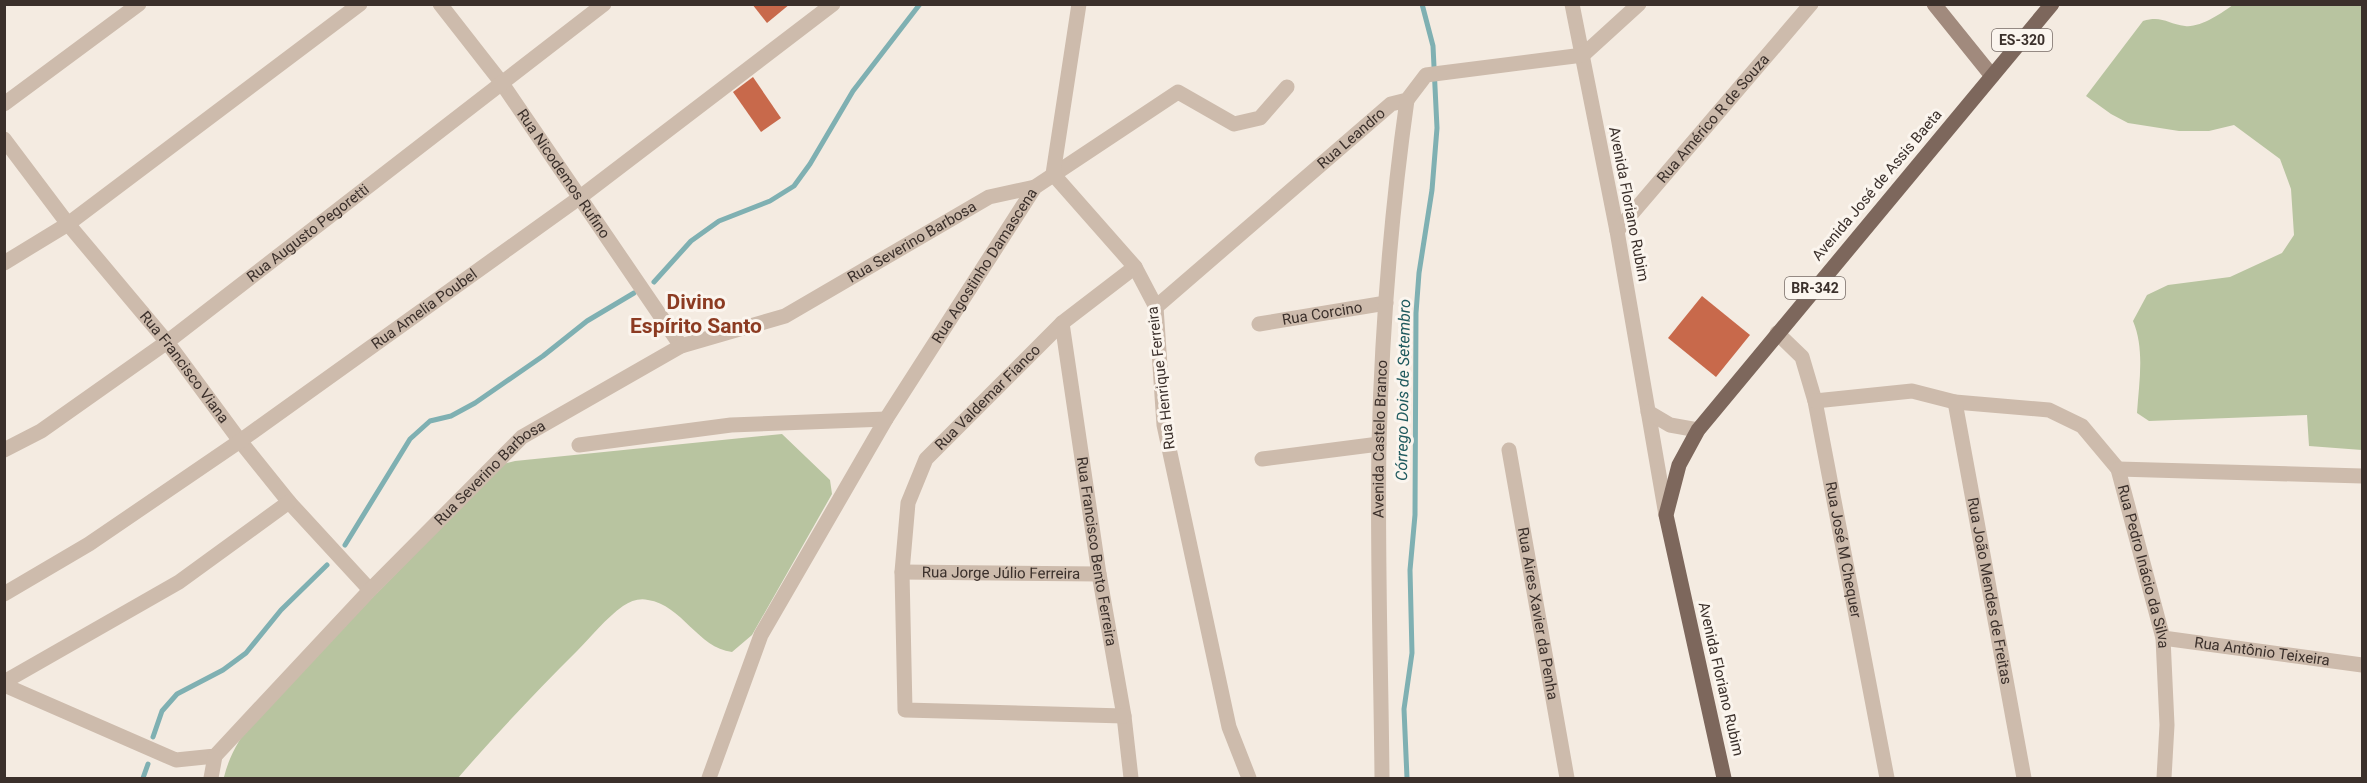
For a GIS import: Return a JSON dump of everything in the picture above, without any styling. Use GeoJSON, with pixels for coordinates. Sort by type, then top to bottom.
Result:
{"type":"FeatureCollection","features":[{"type":"Feature","properties":{"kind":"main road"},"geometry":{"type":"LineString","coordinates":[[1934,4],[1992,76]]}},
{"type":"Feature","properties":{"kind":"main road","name":"Avenida José de Assis Baeta"},"geometry":{"type":"LineString","coordinates":[[1666,515],[1679,465],[1698,429],[2052,4]]}},
{"type":"Feature","properties":{"kind":"main road","name":"Avenida Floriano Rubim"},"geometry":{"type":"LineString","coordinates":[[1666,515],[1724,778]]}},
{"type":"Feature","properties":{"kind":"street"},"geometry":{"type":"LineString","coordinates":[[4,104],[139,4]]}},
{"type":"Feature","properties":{"kind":"street"},"geometry":{"type":"LineString","coordinates":[[4,263],[68,224],[360,4]]}},
{"type":"Feature","properties":{"kind":"street","name":"Rua Nicodemos Rufino"},"geometry":{"type":"LineString","coordinates":[[440,4],[501,82],[681,346]]}},
{"type":"Feature","properties":{"kind":"street","name":"Rua Augusto Pegoretti"},"geometry":{"type":"LineString","coordinates":[[4,450],[41,431],[167,342],[604,4]]}},
{"type":"Feature","properties":{"kind":"street","name":"Rua Amelia Poubel"},"geometry":{"type":"LineString","coordinates":[[4,594],[89,544],[240,441],[579,198],[833,4]]}},
{"type":"Feature","properties":{"kind":"street"},"geometry":{"type":"LineString","coordinates":[[1053,174],[1079,4]]}},
{"type":"Feature","properties":{"kind":"street","name":"Avenida Floriano Rubim"},"geometry":{"type":"LineString","coordinates":[[1572,4],[1617,231],[1666,515]]}},
{"type":"Feature","properties":{"kind":"street"},"geometry":{"type":"LineString","coordinates":[[1582,54],[1639,4]]}},
{"type":"Feature","properties":{"kind":"street","name":"Rua Américo R de Souza"},"geometry":{"type":"LineString","coordinates":[[1617,231],[1811,4]]}},
{"type":"Feature","properties":{"kind":"street","name":"Rua Leandro"},"geometry":{"type":"LineString","coordinates":[[1156,307],[1391,104],[1407,100],[1426,75],[1582,54]]}},
{"type":"Feature","properties":{"kind":"street","name":"Rua Agostinho Damascena"},"geometry":{"type":"LineString","coordinates":[[710,778],[760,635],[886,419],[1035,187],[1178,92],[1234,124],[1260,118],[1287,87]]}},
{"type":"Feature","properties":{"kind":"street","name":"Avenida Castelo Branco"},"geometry":{"type":"LineString","coordinates":[[1382,778],[1379,444],[1386,303],[1400,148],[1407,100]]}},
{"type":"Feature","properties":{"kind":"street","name":"Rua Francisco Viana"},"geometry":{"type":"LineString","coordinates":[[4,139],[68,224],[167,342],[240,441],[289,502],[369,590]]}},
{"type":"Feature","properties":{"kind":"street","name":"Rua Henrique Ferreira"},"geometry":{"type":"LineString","coordinates":[[1053,174],[1135,267],[1156,307],[1164,425],[1229,727],[1249,778]]}},
{"type":"Feature","properties":{"kind":"street","name":"Rua Severino Barbosa"},"geometry":{"type":"LineString","coordinates":[[215,756],[369,590],[522,437],[681,346],[785,316],[989,197],[1035,187]]}},
{"type":"Feature","properties":{"kind":"street","name":"Rua Valdemar Fianco"},"geometry":{"type":"LineString","coordinates":[[1124,716],[905,710],[902,572],[908,503],[926,459],[1062,323],[1135,267]]}},
{"type":"Feature","properties":{"kind":"street","name":"Rua Corcino"},"geometry":{"type":"LineString","coordinates":[[1259,324],[1386,303]]}},
{"type":"Feature","properties":{"kind":"street","name":"Rua Francisco Bento Ferreira"},"geometry":{"type":"LineString","coordinates":[[1062,323],[1099,574],[1124,716],[1131,778]]}},
{"type":"Feature","properties":{"kind":"street","name":"Rua José M Chequer"},"geometry":{"type":"LineString","coordinates":[[1777,333],[1802,357],[1815,401],[1887,778]]}},
{"type":"Feature","properties":{"kind":"street","name":"Rua Pedro Inácio da Silva"},"geometry":{"type":"LineString","coordinates":[[1815,401],[1912,391],[1955,402],[2049,410],[2082,426],[2118,469],[2163,638],[2167,725],[2164,778]]}},
{"type":"Feature","properties":{"kind":"street","name":"Rua João Mendes de Freitas"},"geometry":{"type":"LineString","coordinates":[[1955,402],[2024,778]]}},
{"type":"Feature","properties":{"kind":"street"},"geometry":{"type":"LineString","coordinates":[[1648,412],[1670,425],[1698,429]]}},
{"type":"Feature","properties":{"kind":"street"},"geometry":{"type":"LineString","coordinates":[[579,445],[731,425],[886,419]]}},
{"type":"Feature","properties":{"kind":"street"},"geometry":{"type":"LineString","coordinates":[[1262,459],[1379,444]]}},
{"type":"Feature","properties":{"kind":"street","name":"Rua Aires Xavier da Penha"},"geometry":{"type":"LineString","coordinates":[[1509,450],[1567,778]]}},
{"type":"Feature","properties":{"kind":"street"},"geometry":{"type":"LineString","coordinates":[[2118,469],[2362,476]]}},
{"type":"Feature","properties":{"kind":"street"},"geometry":{"type":"LineString","coordinates":[[4,684],[179,582],[289,502]]}},
{"type":"Feature","properties":{"kind":"street","name":"Rua Jorge Júlio Ferreira"},"geometry":{"type":"LineString","coordinates":[[902,572],[1099,574]]}},
{"type":"Feature","properties":{"kind":"street","name":"Rua Antônio Teixeira"},"geometry":{"type":"LineString","coordinates":[[2163,638],[2362,665]]}},
{"type":"Feature","properties":{"kind":"street"},"geometry":{"type":"LineString","coordinates":[[4,684],[176,760],[215,756],[211,778]]}},
{"type":"Feature","properties":{"kind":"green space"},"geometry":{"type":"Polygon","coordinates":[[[2234,4],[2362,5],[2362,450],[2309,446],[2307,415],[2149,421],[2137,413],[2140,355],[2133,321],[2147,295],[2168,285],[2230,277],[2282,253],[2294,235],[2291,189],[2280,159],[2234,125],[2209,131],[2179,131],[2128,123],[2086,96],[2143,21],[2160,19],[2185,26],[2197,25],[2234,4]]]}},
{"type":"Feature","properties":{"kind":"green space"},"geometry":{"type":"Polygon","coordinates":[[[782,434],[830,480],[832,494],[752,635],[732,652],[709,643],[671,610],[660,604],[645,599],[635,600],[623,606],[605,622],[516,713],[458,778],[224,777],[236,747],[253,720],[503,464],[782,434]]]}},
{"type":"Feature","properties":{"kind":"building"},"geometry":{"type":"Polygon","coordinates":[[[752,4],[790,4],[767,23],[752,4]]]}},
{"type":"Feature","properties":{"kind":"building"},"geometry":{"type":"Polygon","coordinates":[[[753,77],[781,118],[761,132],[733,92],[753,77]]]}},
{"type":"Feature","properties":{"kind":"building"},"geometry":{"type":"Polygon","coordinates":[[[1702,296],[1750,335],[1716,377],[1668,338],[1702,296]]]}},
{"type":"Feature","properties":{"kind":"waterway"},"geometry":{"type":"LineString","coordinates":[[654,282],[691,241],[719,221],[770,201],[794,186],[810,164],[853,91],[920,4]]}},
{"type":"Feature","properties":{"kind":"waterway","name":"Córrego Dois de Setembro"},"geometry":{"type":"LineString","coordinates":[[1407,778],[1404,709],[1412,653],[1410,570],[1415,515],[1416,313],[1419,273],[1432,190],[1437,128],[1433,46],[1422,4]]}},
{"type":"Feature","properties":{"kind":"waterway"},"geometry":{"type":"LineString","coordinates":[[345,545],[410,439],[430,421],[451,416],[475,403],[543,356],[587,321],[634,293]]}},
{"type":"Feature","properties":{"kind":"waterway"},"geometry":{"type":"LineString","coordinates":[[153,737],[162,711],[177,694],[223,670],[246,653],[281,610],[327,565]]}},
{"type":"Feature","properties":{"kind":"waterway"},"geometry":{"type":"LineString","coordinates":[[143,778],[148,764]]}},
{"type":"Feature","properties":{"kind":"district","name":"Divino Espírito Santo"},"geometry":{"type":"Point","coordinates":[696,314]}}]}
